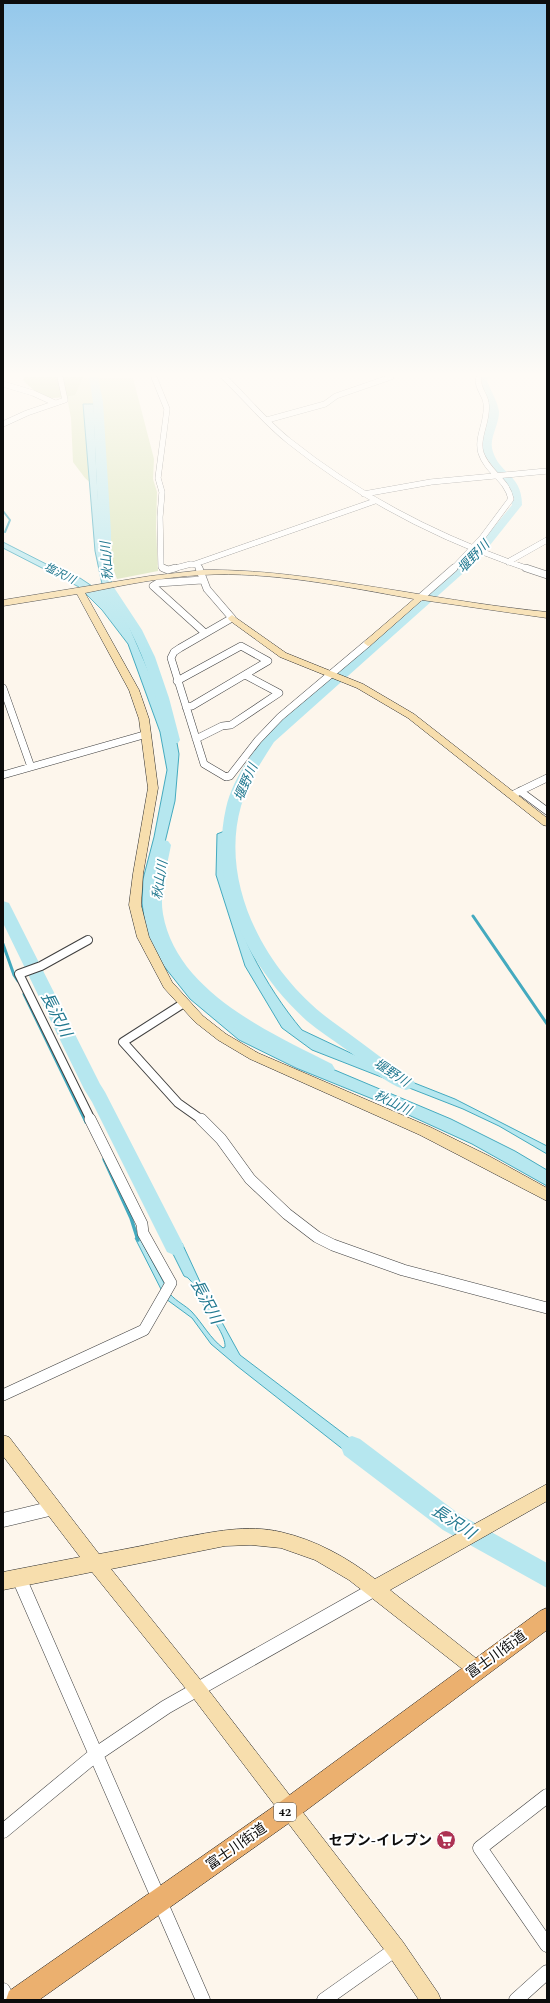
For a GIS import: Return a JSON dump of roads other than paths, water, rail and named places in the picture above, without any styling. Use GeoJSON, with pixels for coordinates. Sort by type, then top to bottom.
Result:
{"type":"FeatureCollection","features":[{"type":"Feature","properties":{"kind":"main road","name":"富士川街道"},"geometry":{"type":"LineString","coordinates":[[18,2000],[288,1810],[476,1668],[547,1618]]}},
{"type":"Feature","properties":{"kind":"street"},"geometry":{"type":"LineString","coordinates":[[159,470],[158,478],[162,492],[161,567],[168,570],[195,564],[202,559],[375,501]]}},
{"type":"Feature","properties":{"kind":"street"},"geometry":{"type":"LineString","coordinates":[[330,470],[375,501],[484,553],[547,575]]}},
{"type":"Feature","properties":{"kind":"street"},"geometry":{"type":"LineString","coordinates":[[232,618],[174,652],[171,658],[204,764],[226,777],[230,776],[258,740],[280,717],[422,597],[474,548],[511,499],[511,494],[507,485],[494,470]]}},
{"type":"Feature","properties":{"kind":"street"},"geometry":{"type":"LineString","coordinates":[[364,494],[409,485],[547,471]]}},
{"type":"Feature","properties":{"kind":"street"},"geometry":{"type":"LineString","coordinates":[[508,562],[547,540]]}},
{"type":"Feature","properties":{"kind":"street"},"geometry":{"type":"LineString","coordinates":[[195,564],[198,565],[201,577],[211,596],[232,618],[283,655],[383,698],[411,716],[516,793],[547,811]]}},
{"type":"Feature","properties":{"kind":"street"},"geometry":{"type":"LineString","coordinates":[[3,603],[163,577],[262,575],[547,615]]}},
{"type":"Feature","properties":{"kind":"street"},"geometry":{"type":"LineString","coordinates":[[201,577],[158,583],[153,586],[205,633]]}},
{"type":"Feature","properties":{"kind":"street"},"geometry":{"type":"LineString","coordinates":[[80,591],[134,690],[144,719],[153,788],[138,874],[135,905],[143,937],[168,985],[199,1019],[222,1037],[254,1056],[425,1131],[484,1160],[547,1195]]}},
{"type":"Feature","properties":{"kind":"street"},"geometry":{"type":"LineString","coordinates":[[177,681],[241,646],[268,661],[192,706],[186,708]]}},
{"type":"Feature","properties":{"kind":"street"},"geometry":{"type":"LineString","coordinates":[[196,739],[203,738],[224,725],[231,725],[279,693],[245,675]]}},
{"type":"Feature","properties":{"kind":"street"},"geometry":{"type":"LineString","coordinates":[[3,688],[31,767]]}},
{"type":"Feature","properties":{"kind":"street"},"geometry":{"type":"LineString","coordinates":[[3,774],[147,734]]}},
{"type":"Feature","properties":{"kind":"street"},"geometry":{"type":"LineString","coordinates":[[3,774],[28,759]]}},
{"type":"Feature","properties":{"kind":"street"},"geometry":{"type":"LineString","coordinates":[[516,793],[547,778]]}},
{"type":"Feature","properties":{"kind":"street"},"geometry":{"type":"LineString","coordinates":[[516,793],[547,823]]}},
{"type":"Feature","properties":{"kind":"street"},"geometry":{"type":"LineString","coordinates":[[3,1395],[144,1330],[171,1283],[143,1233],[142,1224],[19,974],[41,966],[88,940]]}},
{"type":"Feature","properties":{"kind":"street"},"geometry":{"type":"LineString","coordinates":[[184,1003],[123,1042],[178,1103],[200,1118],[221,1139],[250,1179],[287,1214],[318,1237],[333,1245],[403,1270],[547,1308]]}},
{"type":"Feature","properties":{"kind":"street"},"geometry":{"type":"LineString","coordinates":[[3,1443],[96,1564],[197,1689],[288,1810],[396,1949],[431,2000]]}},
{"type":"Feature","properties":{"kind":"street"},"geometry":{"type":"LineString","coordinates":[[3,1831],[95,1755],[166,1707],[547,1492]]}},
{"type":"Feature","properties":{"kind":"street"},"geometry":{"type":"LineString","coordinates":[[3,1520],[53,1508]]}},
{"type":"Feature","properties":{"kind":"street"},"geometry":{"type":"LineString","coordinates":[[203,2000],[95,1755],[11,1579],[96,1564],[225,1538],[251,1537],[281,1540],[319,1554],[355,1574],[476,1668]]}},
{"type":"Feature","properties":{"kind":"street"},"geometry":{"type":"LineString","coordinates":[[547,1796],[480,1848],[547,1945]]}},
{"type":"Feature","properties":{"kind":"street"},"geometry":{"type":"LineString","coordinates":[[324,2000],[396,1949]]}},
{"type":"Feature","properties":{"kind":"street"},"geometry":{"type":"LineString","coordinates":[[516,2000],[547,1972]]}},
{"type":"Feature","properties":{"kind":"street"},"geometry":{"type":"LineString","coordinates":[[3,1990],[8,2000]]}},
{"type":"Feature","properties":{"kind":"water","name":"塩沢川"},"geometry":{"type":"Polygon","coordinates":[[[88,470],[97,470],[98,499],[104,546],[114,591],[175,732],[179,754],[175,801],[151,900],[156,935],[172,962],[197,994],[254,1036],[451,1119],[515,1151],[547,1170],[547,1186],[472,1144],[380,1102],[296,1068],[239,1040],[190,999],[163,965],[147,939],[142,903],[143,879],[154,837],[167,770],[160,732],[128,644],[102,610],[79,587],[3,548],[3,542],[56,569],[80,578],[92,586],[102,584],[95,551],[88,470]]]}},
{"type":"Feature","properties":{"kind":"water"},"geometry":{"type":"Polygon","coordinates":[[[227,830],[226,866],[229,888],[234,910],[242,932],[263,974],[302,1030],[412,1082],[455,1099],[547,1146],[547,1154],[499,1126],[463,1109],[312,1050],[282,1028],[245,966],[216,875],[217,834],[227,830]]]}},
{"type":"Feature","properties":{"kind":"water"},"geometry":{"type":"Polygon","coordinates":[[[166,1225],[177,1241],[182,1243],[202,1286],[240,1355],[373,1456],[368,1469],[237,1366],[211,1344],[192,1318],[166,1299],[135,1238],[139,1237],[170,1294],[192,1312],[218,1344],[223,1348],[225,1347],[225,1342],[220,1331],[202,1303],[194,1285],[189,1278],[184,1276],[160,1228],[166,1225]]]}},
{"type":"Feature","properties":{"kind":"waterway","name":"秋山川"},"geometry":{"type":"LineString","coordinates":[[102,470],[105,566]]}},
{"type":"Feature","properties":{"kind":"waterway","name":"堰野川"},"geometry":{"type":"LineString","coordinates":[[406,1083],[386,1071],[352,1044],[332,1031],[308,1011],[276,976],[255,945],[240,912],[231,877],[228,842],[234,807],[247,772],[269,739],[475,557],[517,505],[515,489],[501,470]]}},
{"type":"Feature","properties":{"kind":"waterway"},"geometry":{"type":"LineString","coordinates":[[3,511],[10,520],[5,532]]}},
{"type":"Feature","properties":{"kind":"waterway","name":"秋山川"},"geometry":{"type":"LineString","coordinates":[[109,589],[136,630],[154,670],[163,698],[173,740]]}},
{"type":"Feature","properties":{"kind":"waterway","name":"秋山川"},"geometry":{"type":"LineString","coordinates":[[163,845],[156,888],[155,914],[162,941],[177,966],[197,989],[221,1009],[275,1043],[326,1069]]}},
{"type":"Feature","properties":{"kind":"waterway","name":"長沢川"},"geometry":{"type":"LineString","coordinates":[[3,907],[93,1089],[99,1097],[174,1246]]}},
{"type":"Feature","properties":{"kind":"waterway"},"geometry":{"type":"LineString","coordinates":[[473,916],[547,1024]]}},
{"type":"Feature","properties":{"kind":"waterway"},"geometry":{"type":"LineString","coordinates":[[3,944],[14,975],[18,981]]}},
{"type":"Feature","properties":{"kind":"waterway"},"geometry":{"type":"LineString","coordinates":[[24,994],[85,1120]]}},
{"type":"Feature","properties":{"kind":"waterway"},"geometry":{"type":"LineString","coordinates":[[104,1159],[131,1218],[138,1240]]}},
{"type":"Feature","properties":{"kind":"waterway","name":"長沢川"},"geometry":{"type":"LineString","coordinates":[[352,1447],[451,1522],[547,1576]]}},
{"type":"Feature","properties":{"kind":"place","name":"セブン-イレブン"},"geometry":{"type":"Point","coordinates":[446,1840]}}]}
